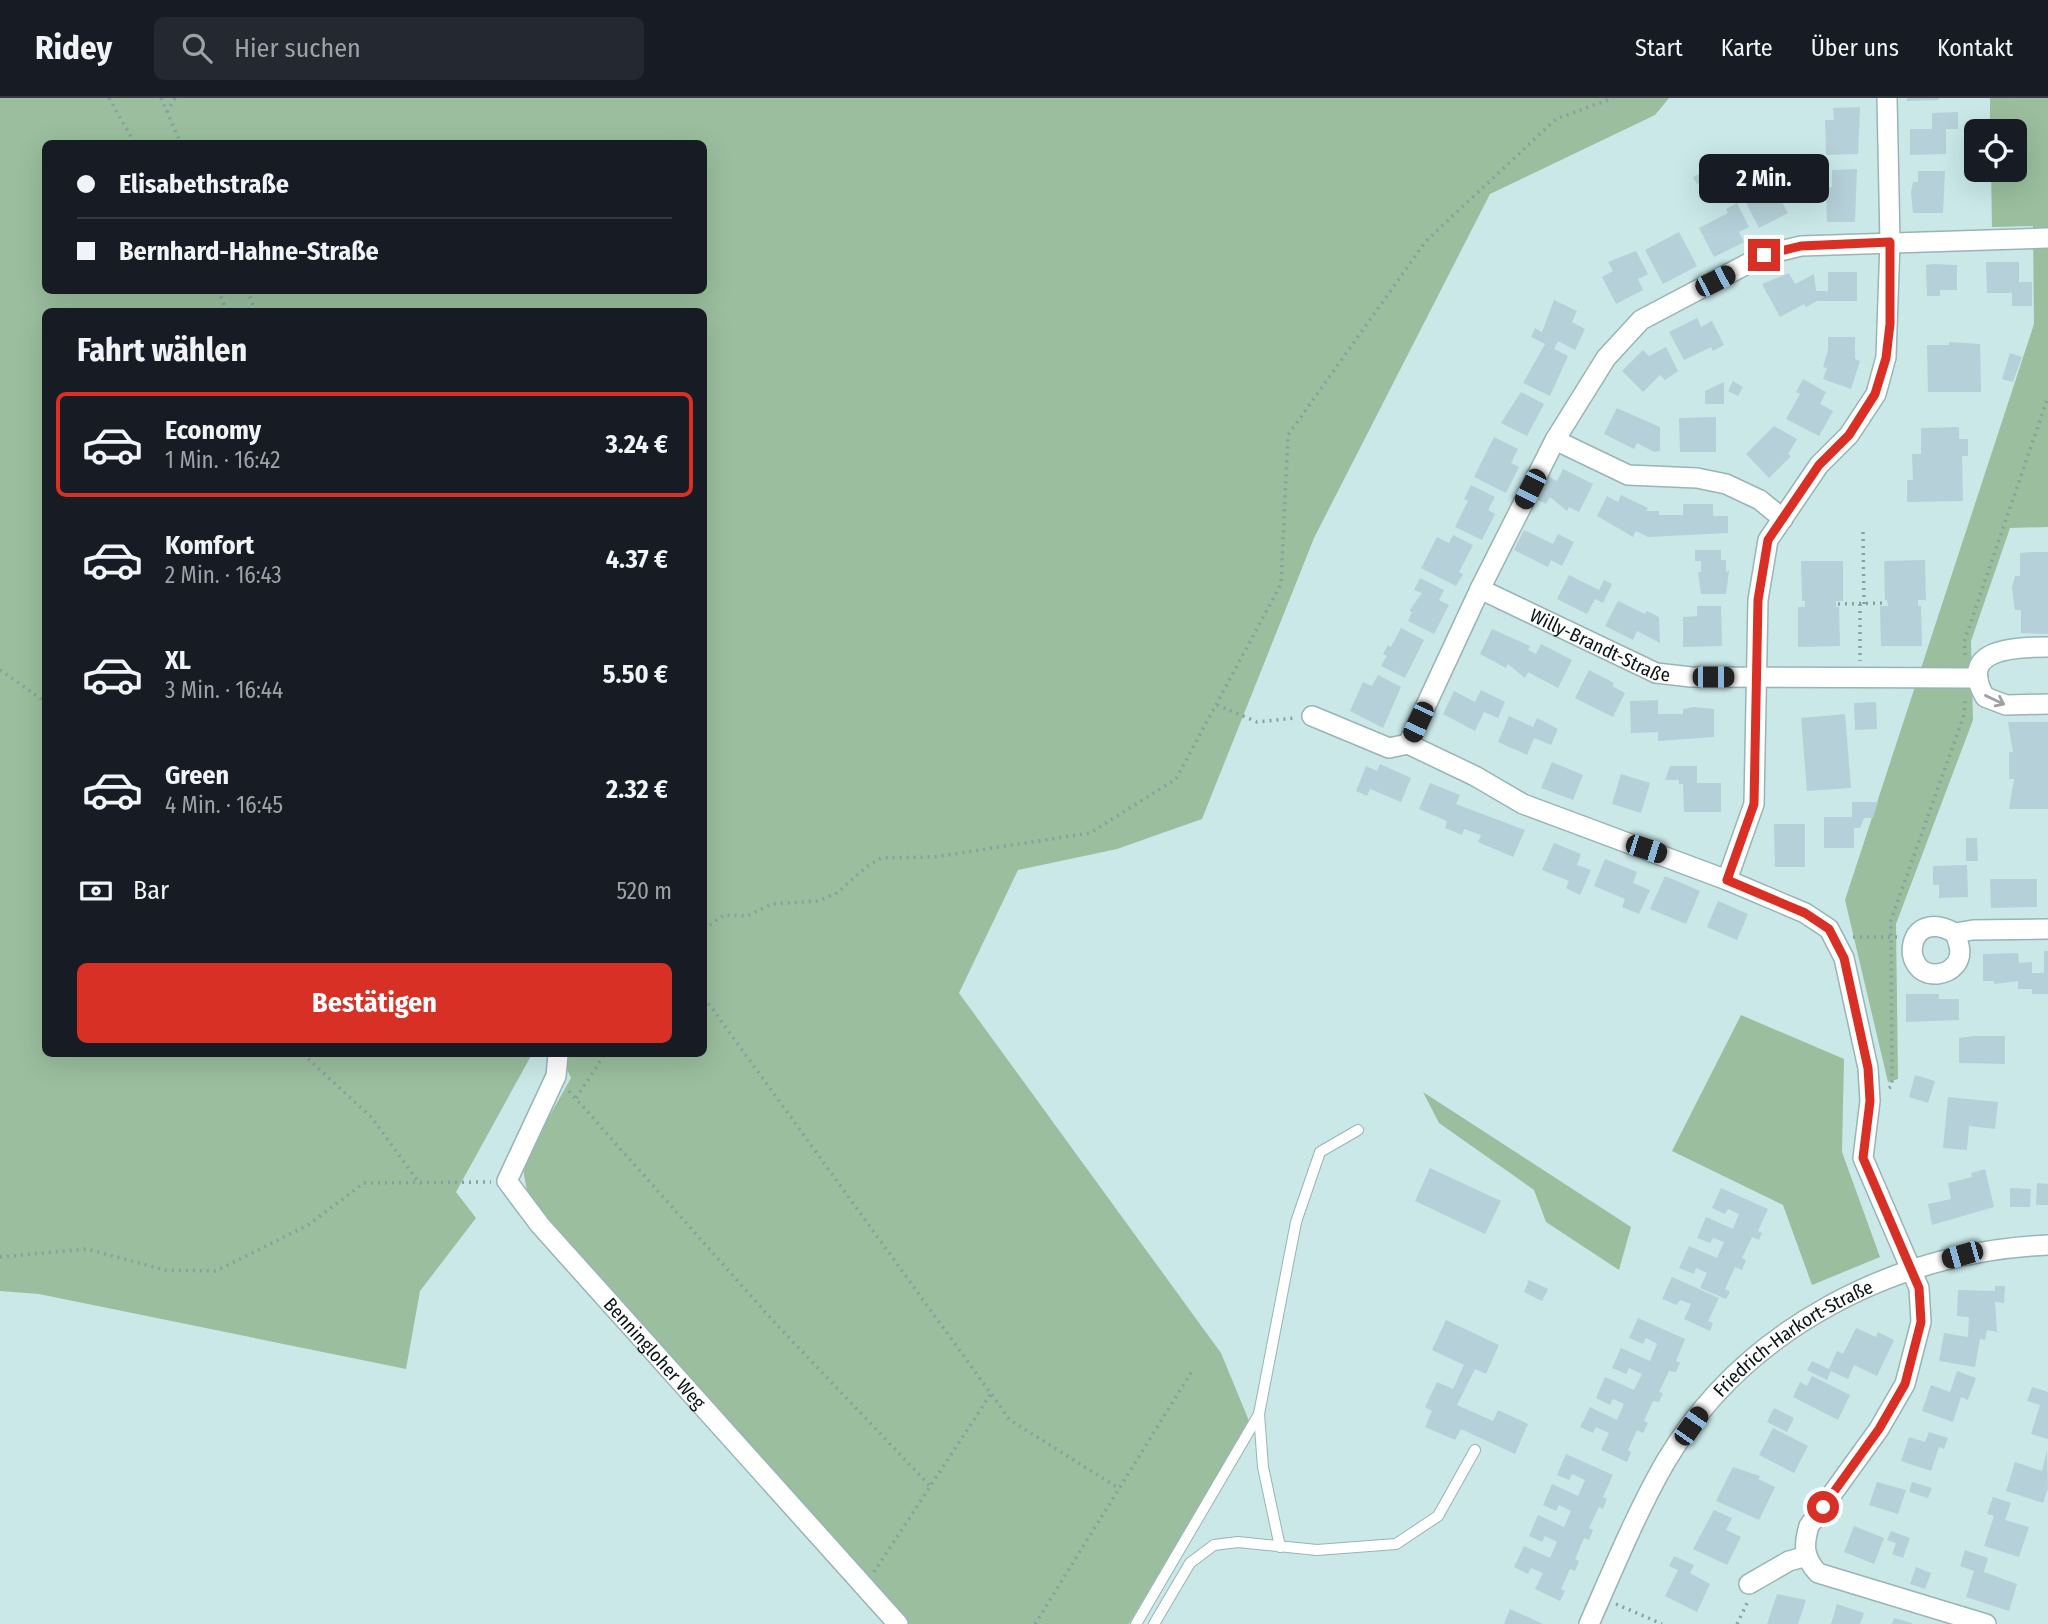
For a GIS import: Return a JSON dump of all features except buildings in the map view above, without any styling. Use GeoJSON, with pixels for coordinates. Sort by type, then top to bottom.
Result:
{"type":"FeatureCollection","features":[{"type":"Feature","properties":{"kind":"street"},"geometry":{"type":"LineString","coordinates":[[1727,880],[1754,804],[1758,600],[1768,540],[1819,465],[1849,435],[1875,394],[1886,358],[1890,324],[1887,98]]}},
{"type":"Feature","properties":{"kind":"street"},"geometry":{"type":"LineString","coordinates":[[1408,744],[1480,589],[1555,440],[1606,358],[1641,320],[1764,255],[1801,246],[2048,238]]}},
{"type":"Feature","properties":{"kind":"street"},"geometry":{"type":"LineString","coordinates":[[1555,440],[1628,475],[1697,478],[1726,484],[1760,500],[1783,519]]}},
{"type":"Feature","properties":{"kind":"street","name":"Willy-Brandt-Straße"},"geometry":{"type":"LineString","coordinates":[[1480,589],[1656,673],[1690,677],[1971,678]]}},
{"type":"Feature","properties":{"kind":"street"},"geometry":{"type":"LineString","coordinates":[[2048,647],[2009,648],[1989,654],[1971,678],[1985,697],[2006,705],[2048,704]]}},
{"type":"Feature","properties":{"kind":"street"},"geometry":{"type":"LineString","coordinates":[[1312,716],[1389,748],[1408,744],[1475,776],[1523,804],[1727,880],[1805,913],[1829,929],[1844,958],[1868,1068],[1870,1101],[1863,1158],[1919,1288],[1921,1322],[1905,1384],[1879,1429],[1809,1526],[1804,1544],[1807,1556],[1818,1573],[1986,1624]]}},
{"type":"Feature","properties":{"kind":"street"},"geometry":{"type":"LineString","coordinates":[[1955,933],[1961,948],[1957,963],[1945,973],[1930,974],[1917,966],[1911,952],[1914,937],[1926,927],[1942,926],[1955,933],[2048,929]]}},
{"type":"Feature","properties":{"kind":"street"},"geometry":{"type":"LineString","coordinates":[[507,1181],[556,1076],[558,1057]]}},
{"type":"Feature","properties":{"kind":"street","name":"Benningloher Weg"},"geometry":{"type":"LineString","coordinates":[[507,1181],[540,1225],[898,1624]]}},
{"type":"Feature","properties":{"kind":"street","name":"Friedrich-Harkort-Straße"},"geometry":{"type":"LineString","coordinates":[[1590,1624],[1666,1461],[1704,1408],[1790,1328],[1839,1299],[1910,1270],[1962,1255],[2048,1245]]}},
{"type":"Feature","properties":{"kind":"street"},"geometry":{"type":"LineString","coordinates":[[1749,1584],[1789,1561],[1807,1556]]}},
{"type":"Feature","properties":{"kind":"lane"},"geometry":{"type":"LineString","coordinates":[[1280,1547],[1263,1467],[1259,1414],[1296,1222],[1320,1152],[1358,1130]]}},
{"type":"Feature","properties":{"kind":"lane"},"geometry":{"type":"LineString","coordinates":[[1136,1624],[1259,1414]]}},
{"type":"Feature","properties":{"kind":"lane"},"geometry":{"type":"LineString","coordinates":[[1154,1624],[1190,1563],[1214,1545],[1238,1542],[1317,1550],[1396,1544],[1438,1516],[1475,1450]]}},
{"type":"Feature","properties":{"kind":"path"},"geometry":{"type":"LineString","coordinates":[[108,98],[133,140]]}},
{"type":"Feature","properties":{"kind":"path"},"geometry":{"type":"LineString","coordinates":[[161,98],[179,140]]}},
{"type":"Feature","properties":{"kind":"path"},"geometry":{"type":"LineString","coordinates":[[167,112],[175,98]]}},
{"type":"Feature","properties":{"kind":"path"},"geometry":{"type":"LineString","coordinates":[[707,927],[724,915],[747,916],[772,904],[818,901],[838,893],[866,867],[881,858],[934,857],[1090,832],[1176,779],[1281,584],[1288,435],[1426,241],[1556,119],[1613,98]]}},
{"type":"Feature","properties":{"kind":"path"},"geometry":{"type":"LineString","coordinates":[[1870,1101],[1892,1086],[1889,937],[1891,920],[1964,715],[1971,678],[1964,642],[2048,397]]}},
{"type":"Feature","properties":{"kind":"path"},"geometry":{"type":"LineString","coordinates":[[1861,677],[1863,532]]}},
{"type":"Feature","properties":{"kind":"path"},"geometry":{"type":"LineString","coordinates":[[1838,604],[1886,603]]}},
{"type":"Feature","properties":{"kind":"path"},"geometry":{"type":"LineString","coordinates":[[0,670],[42,701]]}},
{"type":"Feature","properties":{"kind":"path"},"geometry":{"type":"LineString","coordinates":[[1217,705],[1257,722],[1312,716]]}},
{"type":"Feature","properties":{"kind":"path"},"geometry":{"type":"LineString","coordinates":[[1833,937],[1914,937]]}},
{"type":"Feature","properties":{"kind":"path"},"geometry":{"type":"LineString","coordinates":[[707,1001],[1010,1420],[1120,1489]]}},
{"type":"Feature","properties":{"kind":"path"},"geometry":{"type":"LineString","coordinates":[[306,1057],[372,1118],[421,1185]]}},
{"type":"Feature","properties":{"kind":"path"},"geometry":{"type":"LineString","coordinates":[[576,1098],[602,1057]]}},
{"type":"Feature","properties":{"kind":"path"},"geometry":{"type":"LineString","coordinates":[[556,1076],[775,1323],[930,1487]]}},
{"type":"Feature","properties":{"kind":"path"},"geometry":{"type":"LineString","coordinates":[[0,1256],[87,1249],[164,1270],[216,1271],[308,1225],[364,1184],[421,1185],[507,1181]]}},
{"type":"Feature","properties":{"kind":"path"},"geometry":{"type":"LineString","coordinates":[[1035,1624],[1192,1371]]}},
{"type":"Feature","properties":{"kind":"path"},"geometry":{"type":"LineString","coordinates":[[864,1587],[992,1392]]}},
{"type":"Feature","properties":{"kind":"path"},"geometry":{"type":"LineString","coordinates":[[1601,1598],[1662,1624]]}},
{"type":"Feature","properties":{"kind":"green space"},"geometry":{"type":"Polygon","coordinates":[[[0,98],[1669,98],[1655,115],[1490,194],[1314,538],[1202,819],[1117,849],[1018,870],[959,993],[1221,1353],[1249,1421],[1129,1624],[909,1624],[528,1196],[522,1164],[571,1078],[561,1057],[707,1057],[707,308],[42,308],[42,1057],[530,1057],[456,1192],[476,1218],[420,1291],[406,1369],[39,1294],[0,1291],[0,98]]]}},
{"type":"Feature","properties":{"kind":"green space"},"geometry":{"type":"Polygon","coordinates":[[[1990,98],[2048,98],[2048,527],[2010,528],[1971,641],[1973,720],[1896,924],[1898,1079],[1888,1082],[1845,900],[2034,324],[2033,226],[1992,227],[1991,182],[2027,182],[2027,119],[1990,119],[1990,98]]]}},
{"type":"Feature","properties":{"kind":"green space"},"geometry":{"type":"Polygon","coordinates":[[[1741,1015],[1844,1059],[1842,1152],[1880,1257],[1812,1285],[1783,1205],[1672,1151],[1741,1015]]]}},
{"type":"Feature","properties":{"kind":"green space"},"geometry":{"type":"Polygon","coordinates":[[[1423,1092],[1631,1227],[1619,1270],[1546,1222],[1534,1190],[1439,1123],[1423,1092]]]}},
{"type":"Feature","properties":{"kind":"route"},"geometry":{"type":"LineString","coordinates":[[1764,255],[1801,246],[1890,242],[1890,324],[1886,358],[1875,394],[1849,435],[1819,465],[1768,540],[1758,600],[1754,804],[1727,880],[1805,913],[1829,929],[1844,958],[1868,1068],[1870,1101],[1863,1158],[1919,1288],[1921,1322],[1905,1384],[1879,1429],[1823,1507]]}}]}
